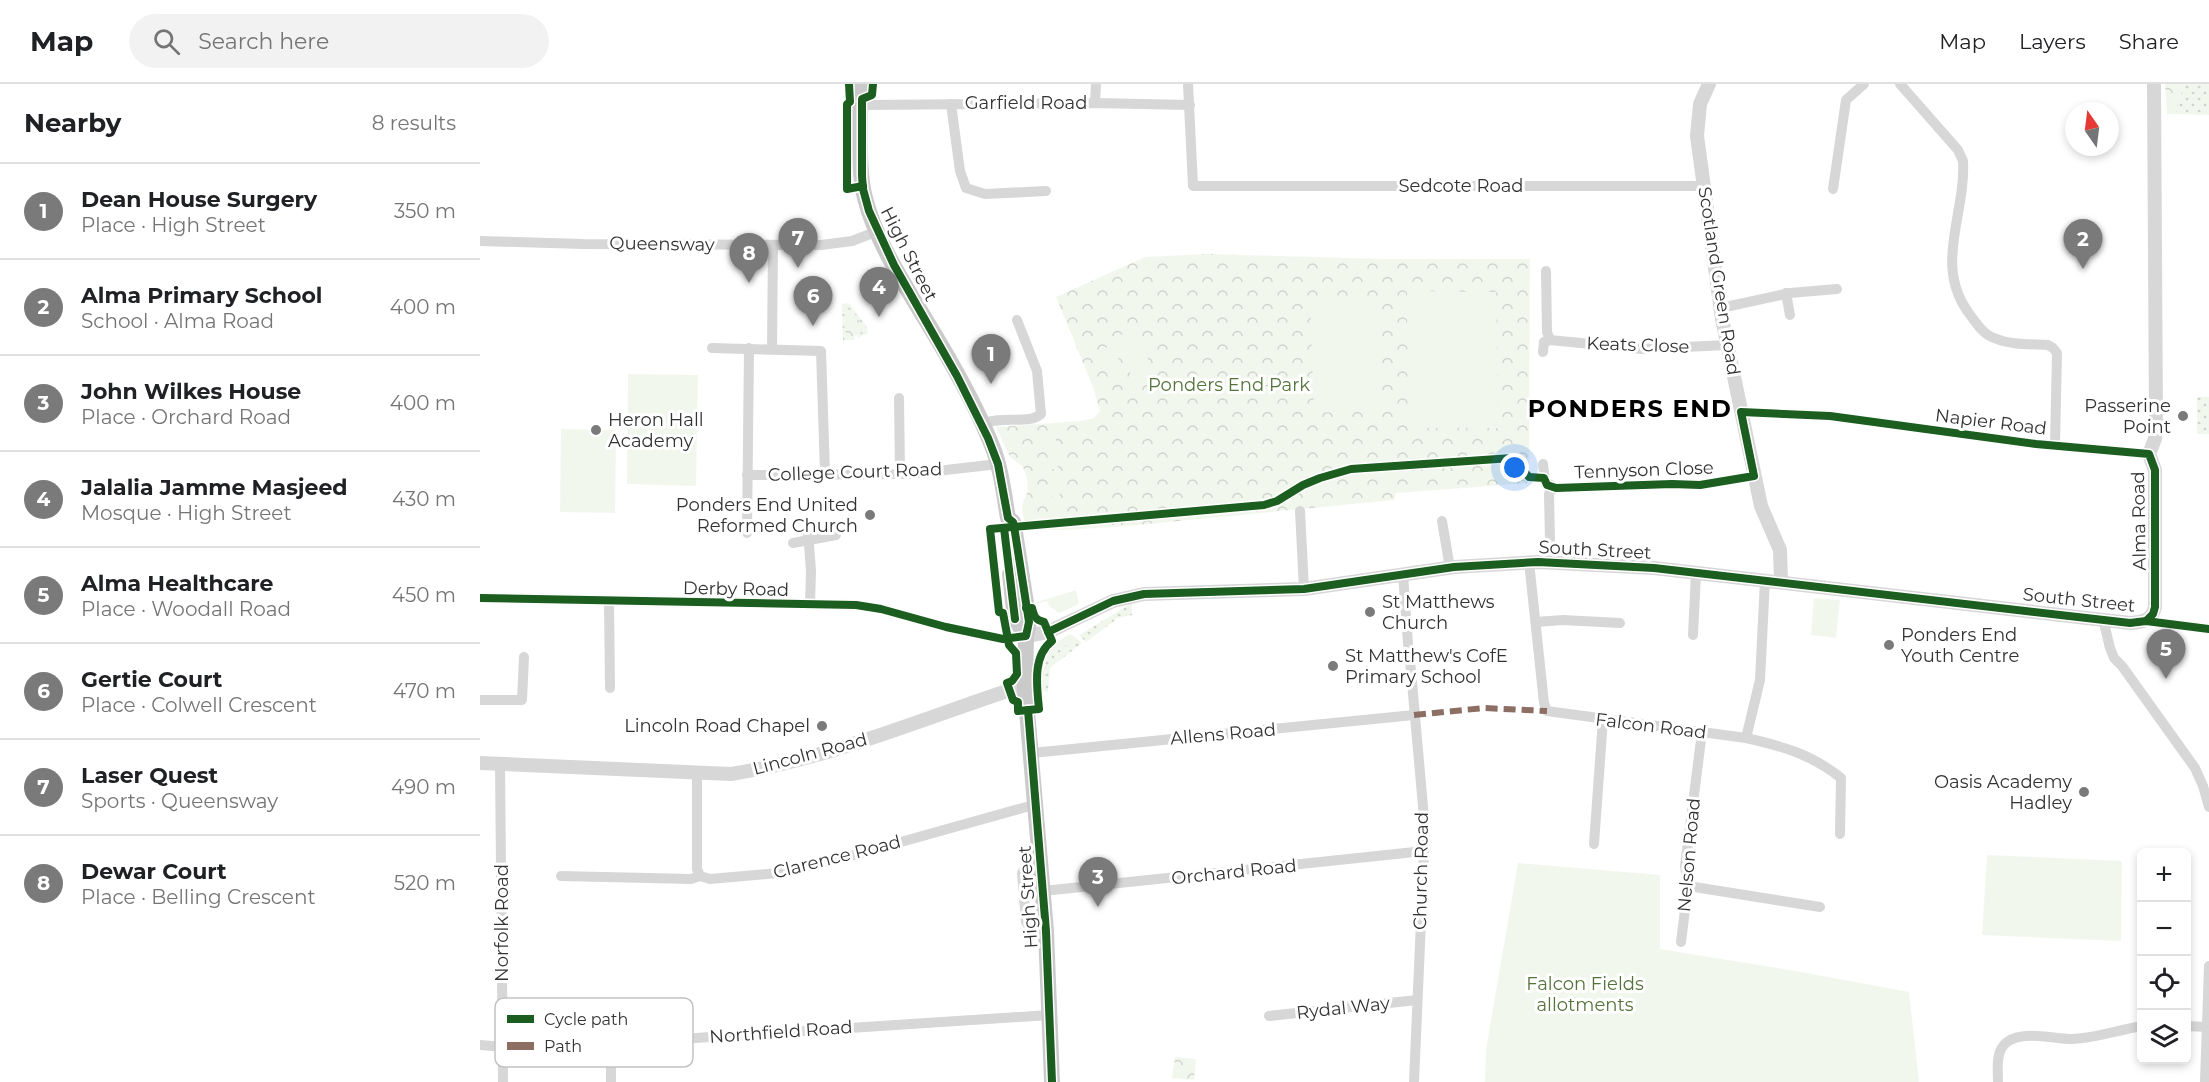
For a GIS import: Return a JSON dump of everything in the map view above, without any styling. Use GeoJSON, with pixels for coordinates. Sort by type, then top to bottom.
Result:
{"type":"FeatureCollection","features":[{"type":"Feature","properties":{"kind":"main road","name":"High Street"},"geometry":{"type":"LineString","coordinates":[[862,84],[862,186],[869,211],[982,424],[998,464],[1008,518],[1014,526],[1029,622],[1026,636],[1025,688],[1043,891],[1052,1082]]}},
{"type":"Feature","properties":{"kind":"street"},"geometry":{"type":"LineString","coordinates":[[1095,103],[1096,84]]}},
{"type":"Feature","properties":{"kind":"street"},"geometry":{"type":"LineString","coordinates":[[1188,84],[1190,105]]}},
{"type":"Feature","properties":{"kind":"street","name":"Scotland Green Road"},"geometry":{"type":"LineString","coordinates":[[1709,84],[1700,104],[1698,144],[1721,308],[1764,516],[1780,550],[1781,582]]}},
{"type":"Feature","properties":{"kind":"street"},"geometry":{"type":"LineString","coordinates":[[1833,189],[1846,100],[1863,84]]}},
{"type":"Feature","properties":{"kind":"street"},"geometry":{"type":"LineString","coordinates":[[1899,84],[1958,150],[1963,161],[1951,265],[1955,288],[1961,301],[1979,327],[1990,337],[2002,341],[2048,345],[2054,348],[2056,353],[2055,445]]}},
{"type":"Feature","properties":{"kind":"street","name":"Alma Road"},"geometry":{"type":"LineString","coordinates":[[2146,621],[2153,614],[2156,600],[2155,471],[2149,454],[2155,439],[2156,425],[2154,84]]}},
{"type":"Feature","properties":{"kind":"street","name":"Garfield Road"},"geometry":{"type":"LineString","coordinates":[[861,105],[1095,103],[1190,105]]}},
{"type":"Feature","properties":{"kind":"street"},"geometry":{"type":"LineString","coordinates":[[951,104],[960,171],[966,188],[984,194],[1046,191]]}},
{"type":"Feature","properties":{"kind":"street","name":"Sedcote Road"},"geometry":{"type":"LineString","coordinates":[[1190,105],[1193,186],[1704,186]]}},
{"type":"Feature","properties":{"kind":"street","name":"Queensway"},"geometry":{"type":"LineString","coordinates":[[480,241],[821,245],[861,238],[878,231]]}},
{"type":"Feature","properties":{"kind":"street"},"geometry":{"type":"LineString","coordinates":[[772,349],[773,245]]}},
{"type":"Feature","properties":{"kind":"street"},"geometry":{"type":"LineString","coordinates":[[1543,352],[1544,341],[1550,340],[1547,332],[1546,271]]}},
{"type":"Feature","properties":{"kind":"street"},"geometry":{"type":"LineString","coordinates":[[1721,308],[1786,293],[1836,290]]}},
{"type":"Feature","properties":{"kind":"street"},"geometry":{"type":"LineString","coordinates":[[1786,293],[1790,315]]}},
{"type":"Feature","properties":{"kind":"street"},"geometry":{"type":"LineString","coordinates":[[982,424],[1004,418],[1035,418],[1041,414],[1037,371],[1017,320]]}},
{"type":"Feature","properties":{"kind":"street","name":"Keats Close"},"geometry":{"type":"LineString","coordinates":[[1550,340],[1642,349],[1727,345]]}},
{"type":"Feature","properties":{"kind":"street"},"geometry":{"type":"LineString","coordinates":[[712,348],[817,349],[822,352],[825,473]]}},
{"type":"Feature","properties":{"kind":"street"},"geometry":{"type":"LineString","coordinates":[[747,533],[749,348]]}},
{"type":"Feature","properties":{"kind":"street"},"geometry":{"type":"LineString","coordinates":[[899,398],[900,474]]}},
{"type":"Feature","properties":{"kind":"street","name":"Napier Road"},"geometry":{"type":"LineString","coordinates":[[1830,416],[2055,445],[2149,454]]}},
{"type":"Feature","properties":{"kind":"street","name":"College Court Road"},"geometry":{"type":"LineString","coordinates":[[747,475],[900,474],[998,464]]}},
{"type":"Feature","properties":{"kind":"street","name":"Tennyson Close"},"geometry":{"type":"LineString","coordinates":[[1543,464],[1545,482],[1556,488],[1700,485],[1755,476]]}},
{"type":"Feature","properties":{"kind":"street","name":"Tennyson Close"},"geometry":{"type":"LineString","coordinates":[[1550,541],[1549,495],[1550,491],[1556,488]]}},
{"type":"Feature","properties":{"kind":"street"},"geometry":{"type":"LineString","coordinates":[[1300,510],[1304,589]]}},
{"type":"Feature","properties":{"kind":"street"},"geometry":{"type":"LineString","coordinates":[[1442,521],[1449,568]]}},
{"type":"Feature","properties":{"kind":"street"},"geometry":{"type":"LineString","coordinates":[[793,543],[808,536],[836,535]]}},
{"type":"Feature","properties":{"kind":"street"},"geometry":{"type":"LineString","coordinates":[[808,536],[810,604]]}},
{"type":"Feature","properties":{"kind":"street","name":"South Street"},"geometry":{"type":"LineString","coordinates":[[1026,636],[1048,632],[1088,611],[1127,597],[1144,594],[1304,589],[1449,568],[1529,562],[1618,565],[2130,623],[2146,621]]}},
{"type":"Feature","properties":{"kind":"street","name":"Falcon Road"},"geometry":{"type":"LineString","coordinates":[[1529,562],[1544,703],[1547,711],[1746,738],[1785,747],[1823,763],[1841,778],[1840,834]]}},
{"type":"Feature","properties":{"kind":"street"},"geometry":{"type":"LineString","coordinates":[[1695,629],[1696,573]]}},
{"type":"Feature","properties":{"kind":"street"},"geometry":{"type":"LineString","coordinates":[[1402,574],[1408,644]]}},
{"type":"Feature","properties":{"kind":"street"},"geometry":{"type":"LineString","coordinates":[[1746,738],[1760,680],[1766,580]]}},
{"type":"Feature","properties":{"kind":"street","name":"Derby Road"},"geometry":{"type":"LineString","coordinates":[[480,598],[856,605],[989,636],[1008,639],[1026,636]]}},
{"type":"Feature","properties":{"kind":"street"},"geometry":{"type":"LineString","coordinates":[[609,602],[610,688]]}},
{"type":"Feature","properties":{"kind":"street"},"geometry":{"type":"LineString","coordinates":[[2103,619],[2114,658],[2195,768],[2209,807]]}},
{"type":"Feature","properties":{"kind":"street"},"geometry":{"type":"LineString","coordinates":[[1536,622],[1563,620],[1614,626]]}},
{"type":"Feature","properties":{"kind":"street"},"geometry":{"type":"LineString","coordinates":[[2146,621],[2209,629]]}},
{"type":"Feature","properties":{"kind":"street"},"geometry":{"type":"LineString","coordinates":[[480,700],[522,700],[524,657]]}},
{"type":"Feature","properties":{"kind":"street","name":"Church Road"},"geometry":{"type":"LineString","coordinates":[[1410,660],[1425,829],[1414,1082]]}},
{"type":"Feature","properties":{"kind":"street","name":"Lincoln Road"},"geometry":{"type":"LineString","coordinates":[[480,763],[731,774],[808,759],[975,702],[1025,688]]}},
{"type":"Feature","properties":{"kind":"street","name":"Allens Road"},"geometry":{"type":"LineString","coordinates":[[1032,753],[1414,715]]}},
{"type":"Feature","properties":{"kind":"street"},"geometry":{"type":"LineString","coordinates":[[1594,844],[1603,720]]}},
{"type":"Feature","properties":{"kind":"street","name":"Nelson Road"},"geometry":{"type":"LineString","coordinates":[[1681,942],[1688,886],[1685,866],[1702,732]]}},
{"type":"Feature","properties":{"kind":"street","name":"Norfolk Road"},"geometry":{"type":"LineString","coordinates":[[500,764],[502,998]]}},
{"type":"Feature","properties":{"kind":"street"},"geometry":{"type":"LineString","coordinates":[[697,774],[697,869],[700,876]]}},
{"type":"Feature","properties":{"kind":"street","name":"Clarence Road"},"geometry":{"type":"LineString","coordinates":[[561,876],[691,879],[700,876],[710,879],[778,873],[858,854],[1036,804]]}},
{"type":"Feature","properties":{"kind":"street","name":"Orchard Road"},"geometry":{"type":"LineString","coordinates":[[1043,891],[1424,851]]}},
{"type":"Feature","properties":{"kind":"street"},"geometry":{"type":"LineString","coordinates":[[1041,871],[1024,870],[1022,873],[1026,922],[1028,925],[1045,924]]}},
{"type":"Feature","properties":{"kind":"street"},"geometry":{"type":"LineString","coordinates":[[1688,886],[1820,907]]}},
{"type":"Feature","properties":{"kind":"street"},"geometry":{"type":"LineString","coordinates":[[2205,1082],[2209,966]]}},
{"type":"Feature","properties":{"kind":"street","name":"Rydal Way"},"geometry":{"type":"LineString","coordinates":[[1269,1016],[1417,1000]]}},
{"type":"Feature","properties":{"kind":"street","name":"Northfield Road"},"geometry":{"type":"LineString","coordinates":[[693,1039],[1049,1015]]}},
{"type":"Feature","properties":{"kind":"street"},"geometry":{"type":"LineString","coordinates":[[2191,1026],[2207,1027]]}},
{"type":"Feature","properties":{"kind":"street"},"geometry":{"type":"LineString","coordinates":[[1998,1082],[1999,1054],[2007,1042],[2021,1036],[2072,1039],[2101,1036],[2137,1027]]}},
{"type":"Feature","properties":{"kind":"street","name":"Northfield Road"},"geometry":{"type":"LineString","coordinates":[[480,1045],[495,1046]]}},
{"type":"Feature","properties":{"kind":"green space"},"geometry":{"type":"Polygon","coordinates":[[[2165,84],[2184,84],[2175,114],[2167,114],[2165,84]]]}},
{"type":"Feature","properties":{"kind":"green space"},"geometry":{"type":"Polygon","coordinates":[[[2184,84],[2209,84],[2209,115],[2175,114],[2184,84]]]}},
{"type":"Feature","properties":{"kind":"green space","name":"Ponders End Park"},"geometry":{"type":"Polygon","coordinates":[[[1207,254],[1382,259],[1530,259],[1529,483],[1396,493],[1394,500],[1127,526],[1026,530],[1022,510],[1028,491],[1027,478],[1023,467],[1010,457],[996,427],[1081,421],[1094,418],[1100,411],[1093,387],[1056,297],[1145,257],[1207,254]]]}},
{"type":"Feature","properties":{"kind":"green space"},"geometry":{"type":"Polygon","coordinates":[[[1407,291],[1496,292],[1498,428],[1408,428],[1407,291]]]}},
{"type":"Feature","properties":{"kind":"green space"},"geometry":{"type":"Polygon","coordinates":[[[1379,299],[1383,410],[1314,413],[1310,302],[1379,299]]]}},
{"type":"Feature","properties":{"kind":"green space"},"geometry":{"type":"Polygon","coordinates":[[[849,303],[866,326],[868,333],[858,338],[857,335],[862,333],[847,337],[854,336],[854,340],[843,340],[842,304],[849,303]]]}},
{"type":"Feature","properties":{"kind":"green space"},"geometry":{"type":"Polygon","coordinates":[[[847,309],[853,311],[864,329],[852,337],[847,337],[845,330],[844,319],[847,309]]]}},
{"type":"Feature","properties":{"kind":"green space"},"geometry":{"type":"Polygon","coordinates":[[[1136,329],[1154,374],[1134,382],[1116,337],[1136,329]]]}},
{"type":"Feature","properties":{"kind":"green space"},"geometry":{"type":"Polygon","coordinates":[[[1113,345],[1126,378],[1111,384],[1098,351],[1113,345]]]}},
{"type":"Feature","properties":{"kind":"green space"},"geometry":{"type":"Polygon","coordinates":[[[628,374],[698,375],[696,486],[627,484],[628,374]]]}},
{"type":"Feature","properties":{"kind":"green space"},"geometry":{"type":"Polygon","coordinates":[[[2197,397],[2209,397],[2209,434],[2197,434],[2197,397]]]}},
{"type":"Feature","properties":{"kind":"green space"},"geometry":{"type":"Polygon","coordinates":[[[561,429],[616,430],[615,513],[560,512],[561,429]]]}},
{"type":"Feature","properties":{"kind":"green space"},"geometry":{"type":"Polygon","coordinates":[[[1048,438],[1056,438],[1058,469],[1050,469],[1048,438]]]}},
{"type":"Feature","properties":{"kind":"green space"},"geometry":{"type":"Polygon","coordinates":[[[1052,486],[1059,486],[1062,520],[1054,520],[1052,486]]]}},
{"type":"Feature","properties":{"kind":"green space"},"geometry":{"type":"Polygon","coordinates":[[[1076,590],[1079,604],[1059,613],[1049,606],[1047,601],[1034,603],[1076,590]]]}},
{"type":"Feature","properties":{"kind":"green space"},"geometry":{"type":"Polygon","coordinates":[[[1814,598],[1840,600],[1836,638],[1811,635],[1814,598]]]}},
{"type":"Feature","properties":{"kind":"green space"},"geometry":{"type":"Polygon","coordinates":[[[1132,603],[1132,615],[1118,618],[1086,642],[1079,635],[1132,603]]]}},
{"type":"Feature","properties":{"kind":"green space"},"geometry":{"type":"Polygon","coordinates":[[[1070,634],[1076,638],[1046,659],[1041,659],[1053,644],[1070,634]]]}},
{"type":"Feature","properties":{"kind":"green space"},"geometry":{"type":"Polygon","coordinates":[[[1076,638],[1082,643],[1050,668],[1048,692],[1039,689],[1046,659],[1076,638]]]}},
{"type":"Feature","properties":{"kind":"green space"},"geometry":{"type":"Polygon","coordinates":[[[1987,855],[2122,861],[2121,941],[1982,935],[1987,855]]]}},
{"type":"Feature","properties":{"kind":"green space","name":"Falcon Fields allotments"},"geometry":{"type":"Polygon","coordinates":[[[1518,863],[1660,875],[1660,949],[1909,992],[1919,1082],[1485,1082],[1486,1050],[1518,863]]]}},
{"type":"Feature","properties":{"kind":"green space"},"geometry":{"type":"Polygon","coordinates":[[[1175,1057],[1196,1059],[1194,1080],[1172,1078],[1175,1057]]]}},
{"type":"Feature","properties":{"kind":"marked path"},"geometry":{"type":"LineString","coordinates":[[1414,715],[1484,708],[1547,711]]}},
{"type":"Feature","properties":{"kind":"cycle path"},"geometry":{"type":"LineString","coordinates":[[849,84],[847,189],[863,186]]}},
{"type":"Feature","properties":{"kind":"cycle path"},"geometry":{"type":"LineString","coordinates":[[480,598],[856,605],[1003,639],[1026,636],[1029,622],[1014,526],[1008,518],[998,464],[988,438],[957,376],[894,265],[869,211],[862,176],[862,99],[872,95],[873,84]]}},
{"type":"Feature","properties":{"kind":"cycle path"},"geometry":{"type":"LineString","coordinates":[[1026,608],[1032,608],[1035,617],[1044,622],[1052,641],[1041,655],[1037,672],[1039,709],[1018,711],[1018,702],[1013,700],[1007,683],[1012,681],[1017,674],[1016,653],[1009,645],[1003,613],[999,612],[990,529],[1264,505],[1277,501],[1303,485],[1351,469],[1512,458],[1529,477],[1544,478],[1547,485],[1556,488],[1700,485],[1754,476],[1741,412],[1830,416],[2036,444],[2149,454],[2155,470],[2155,607],[2153,614],[2146,621]]}},
{"type":"Feature","properties":{"kind":"cycle path"},"geometry":{"type":"LineString","coordinates":[[1004,528],[1015,619]]}},
{"type":"Feature","properties":{"kind":"cycle path"},"geometry":{"type":"LineString","coordinates":[[1048,632],[1113,601],[1144,594],[1304,589],[1454,567],[1538,562],[1654,568],[2130,623],[2146,621],[2209,629]]}},
{"type":"Feature","properties":{"kind":"cycle path"},"geometry":{"type":"LineString","coordinates":[[1028,710],[1046,931],[1052,1082]]}},
{"type":"Feature","properties":{"kind":"place","name":"Laser Quest"},"geometry":{"type":"Point","coordinates":[798,268]}},
{"type":"Feature","properties":{"kind":"place","name":"Alma Primary School"},"geometry":{"type":"Point","coordinates":[2083,269]}},
{"type":"Feature","properties":{"kind":"place","name":"Dewar Court"},"geometry":{"type":"Point","coordinates":[749,283]}},
{"type":"Feature","properties":{"kind":"place","name":"Jalalia Jamme Masjeed"},"geometry":{"type":"Point","coordinates":[879,317]}},
{"type":"Feature","properties":{"kind":"place","name":"Gertie Court"},"geometry":{"type":"Point","coordinates":[813,326]}},
{"type":"Feature","properties":{"kind":"place","name":"Dean House Surgery"},"geometry":{"type":"Point","coordinates":[991,384]}},
{"type":"Feature","properties":{"kind":"place","name":"Passerine Point"},"geometry":{"type":"Point","coordinates":[2183,416]}},
{"type":"Feature","properties":{"kind":"place","name":"Heron Hall Academy"},"geometry":{"type":"Point","coordinates":[596,430]}},
{"type":"Feature","properties":{"kind":"place","name":"Ponders End United Reformed Church"},"geometry":{"type":"Point","coordinates":[870,515]}},
{"type":"Feature","properties":{"kind":"place","name":"St Matthews Church"},"geometry":{"type":"Point","coordinates":[1370,612]}},
{"type":"Feature","properties":{"kind":"place","name":"Ponders End Youth Centre"},"geometry":{"type":"Point","coordinates":[1889,645]}},
{"type":"Feature","properties":{"kind":"place","name":"St Matthew's CofE Primary School"},"geometry":{"type":"Point","coordinates":[1333,666]}},
{"type":"Feature","properties":{"kind":"place","name":"Alma Healthcare"},"geometry":{"type":"Point","coordinates":[2166,679]}},
{"type":"Feature","properties":{"kind":"place","name":"Lincoln Road Chapel"},"geometry":{"type":"Point","coordinates":[822,726]}},
{"type":"Feature","properties":{"kind":"place","name":"Oasis Academy Hadley"},"geometry":{"type":"Point","coordinates":[2084,792]}},
{"type":"Feature","properties":{"kind":"place","name":"John Wilkes House"},"geometry":{"type":"Point","coordinates":[1098,907]}},
{"type":"Feature","properties":{"kind":"district","name":"PONDERS END"},"geometry":{"type":"Point","coordinates":[1630,408]}}]}
